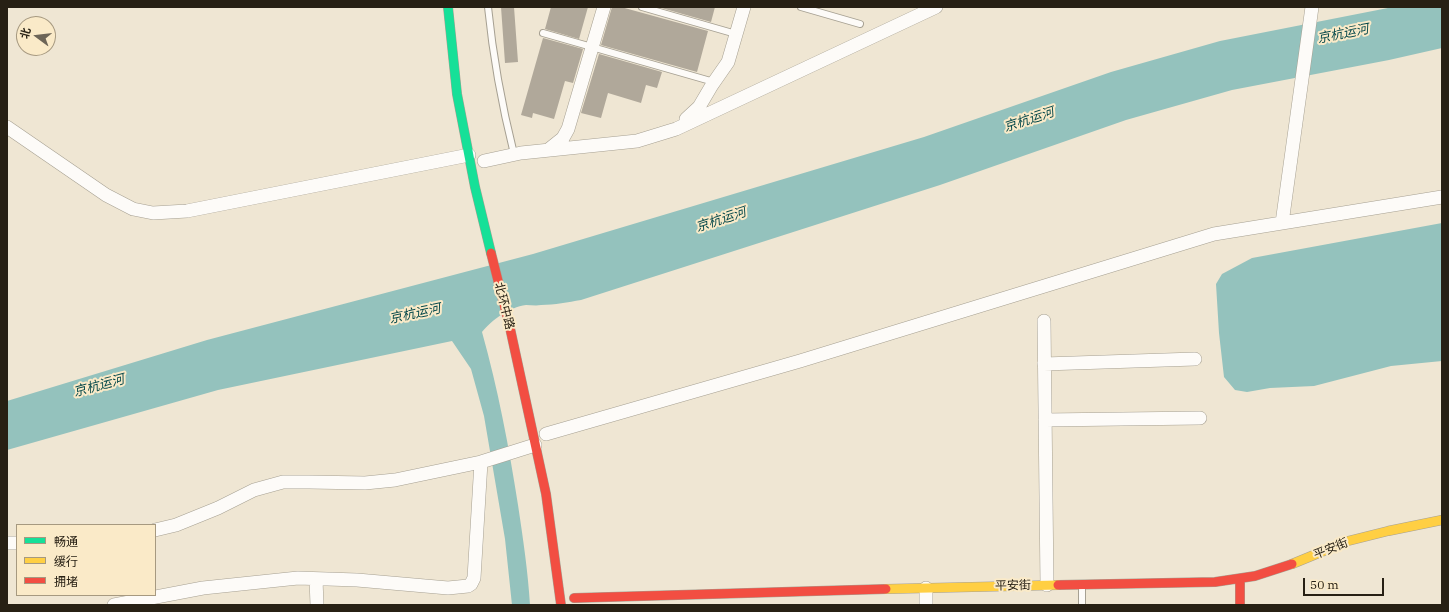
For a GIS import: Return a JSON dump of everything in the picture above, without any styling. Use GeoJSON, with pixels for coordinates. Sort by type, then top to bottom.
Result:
{"type":"FeatureCollection","features":[{"type":"Feature","properties":{"kind":"street","name":"北环中路"},"geometry":{"type":"LineString","coordinates":[[448,7],[457,94],[475,188],[510,328],[546,494],[561,605]]}},
{"type":"Feature","properties":{"kind":"street"},"geometry":{"type":"LineString","coordinates":[[548,150],[563,138],[568,129],[604,7]]}},
{"type":"Feature","properties":{"kind":"street"},"geometry":{"type":"LineString","coordinates":[[676,129],[699,107],[728,62],[744,7]]}},
{"type":"Feature","properties":{"kind":"street"},"geometry":{"type":"LineString","coordinates":[[484,162],[514,154],[637,141],[676,129],[936,7]]}},
{"type":"Feature","properties":{"kind":"street"},"geometry":{"type":"LineString","coordinates":[[1282,223],[1312,7]]}},
{"type":"Feature","properties":{"kind":"street"},"geometry":{"type":"LineString","coordinates":[[7,127],[106,195],[133,209],[153,213],[187,211],[469,155]]}},
{"type":"Feature","properties":{"kind":"street"},"geometry":{"type":"LineString","coordinates":[[546,434],[800,361],[1214,234],[1442,197]]}},
{"type":"Feature","properties":{"kind":"street"},"geometry":{"type":"LineString","coordinates":[[1044,321],[1047,585]]}},
{"type":"Feature","properties":{"kind":"street"},"geometry":{"type":"LineString","coordinates":[[1044,364],[1195,359]]}},
{"type":"Feature","properties":{"kind":"street"},"geometry":{"type":"LineString","coordinates":[[1045,420],[1200,418]]}},
{"type":"Feature","properties":{"kind":"street"},"geometry":{"type":"LineString","coordinates":[[156,530],[176,525],[218,508],[254,490],[283,482],[365,483],[394,480],[481,462],[535,445]]}},
{"type":"Feature","properties":{"kind":"street"},"geometry":{"type":"LineString","coordinates":[[114,605],[203,588],[298,578],[357,580],[448,588],[471,584],[474,578],[481,462]]}},
{"type":"Feature","properties":{"kind":"street","name":"平安街"},"geometry":{"type":"LineString","coordinates":[[574,598],[1082,584],[1215,582],[1240,579],[1277,570],[1348,541],[1442,520]]}},
{"type":"Feature","properties":{"kind":"street"},"geometry":{"type":"LineString","coordinates":[[316,579],[317,605]]}},
{"type":"Feature","properties":{"kind":"street"},"geometry":{"type":"LineString","coordinates":[[1240,579],[1240,605]]}},
{"type":"Feature","properties":{"kind":"street"},"geometry":{"type":"LineString","coordinates":[[926,588],[926,605]]}},
{"type":"Feature","properties":{"kind":"lane"},"geometry":{"type":"LineString","coordinates":[[488,7],[492,44],[514,154]]}},
{"type":"Feature","properties":{"kind":"lane"},"geometry":{"type":"LineString","coordinates":[[642,7],[736,34]]}},
{"type":"Feature","properties":{"kind":"lane"},"geometry":{"type":"LineString","coordinates":[[801,7],[860,24]]}},
{"type":"Feature","properties":{"kind":"lane"},"geometry":{"type":"LineString","coordinates":[[827,14],[829,7]]}},
{"type":"Feature","properties":{"kind":"lane"},"geometry":{"type":"LineString","coordinates":[[543,33],[714,82]]}},
{"type":"Feature","properties":{"kind":"lane"},"geometry":{"type":"LineString","coordinates":[[1082,584],[1082,605]]}},
{"type":"Feature","properties":{"kind":"water","name":"京杭运河"},"geometry":{"type":"Polygon","coordinates":[[[1393,7],[1442,7],[1442,48],[1389,60],[1232,90],[1126,120],[940,185],[581,300],[520,306],[501,315],[482,332],[503,418],[511,462],[523,542],[530,605],[512,605],[505,539],[484,416],[471,369],[452,341],[218,390],[7,450],[7,401],[207,340],[533,254],[924,137],[1111,72],[1220,41],[1393,7]]]}},
{"type":"Feature","properties":{"kind":"water"},"geometry":{"type":"Polygon","coordinates":[[[1442,223],[1442,361],[1391,366],[1314,386],[1270,388],[1247,392],[1235,390],[1224,377],[1219,333],[1216,284],[1222,274],[1252,258],[1442,223]]]}},
{"type":"Feature","properties":{"kind":"building"},"geometry":{"type":"Polygon","coordinates":[[[501,7],[514,7],[518,62],[505,63],[501,7]]]}},
{"type":"Feature","properties":{"kind":"building"},"geometry":{"type":"Polygon","coordinates":[[[551,7],[588,7],[579,39],[545,29],[551,7]]]}},
{"type":"Feature","properties":{"kind":"building"},"geometry":{"type":"Polygon","coordinates":[[[612,7],[621,7],[708,31],[697,72],[601,45],[612,7]]]}},
{"type":"Feature","properties":{"kind":"building"},"geometry":{"type":"Polygon","coordinates":[[[658,7],[715,7],[711,22],[658,7]]]}},
{"type":"Feature","properties":{"kind":"building"},"geometry":{"type":"Polygon","coordinates":[[[543,38],[583,49],[573,83],[565,81],[554,119],[533,113],[532,118],[521,115],[543,38]]]}},
{"type":"Feature","properties":{"kind":"building"},"geometry":{"type":"Polygon","coordinates":[[[599,54],[662,72],[657,88],[646,85],[641,103],[608,93],[601,118],[581,113],[599,54]]]}},
{"type":"Feature","properties":{"kind":"traffic: fast"},"geometry":{"type":"LineString","coordinates":[[448,7],[457,94],[475,187],[491,253]]}},
{"type":"Feature","properties":{"kind":"traffic: slow"},"geometry":{"type":"LineString","coordinates":[[1292,564],[1348,541],[1442,520]]}},
{"type":"Feature","properties":{"kind":"traffic: slow"},"geometry":{"type":"LineString","coordinates":[[886,589],[1058,585]]}},
{"type":"Feature","properties":{"kind":"traffic: jam"},"geometry":{"type":"LineString","coordinates":[[491,253],[510,328],[546,494],[561,605]]}},
{"type":"Feature","properties":{"kind":"traffic: jam"},"geometry":{"type":"LineString","coordinates":[[1058,585],[1215,582],[1255,576],[1292,564]]}},
{"type":"Feature","properties":{"kind":"traffic: jam"},"geometry":{"type":"LineString","coordinates":[[1240,579],[1240,605]]}},
{"type":"Feature","properties":{"kind":"traffic: jam"},"geometry":{"type":"LineString","coordinates":[[574,598],[886,589]]}}]}
